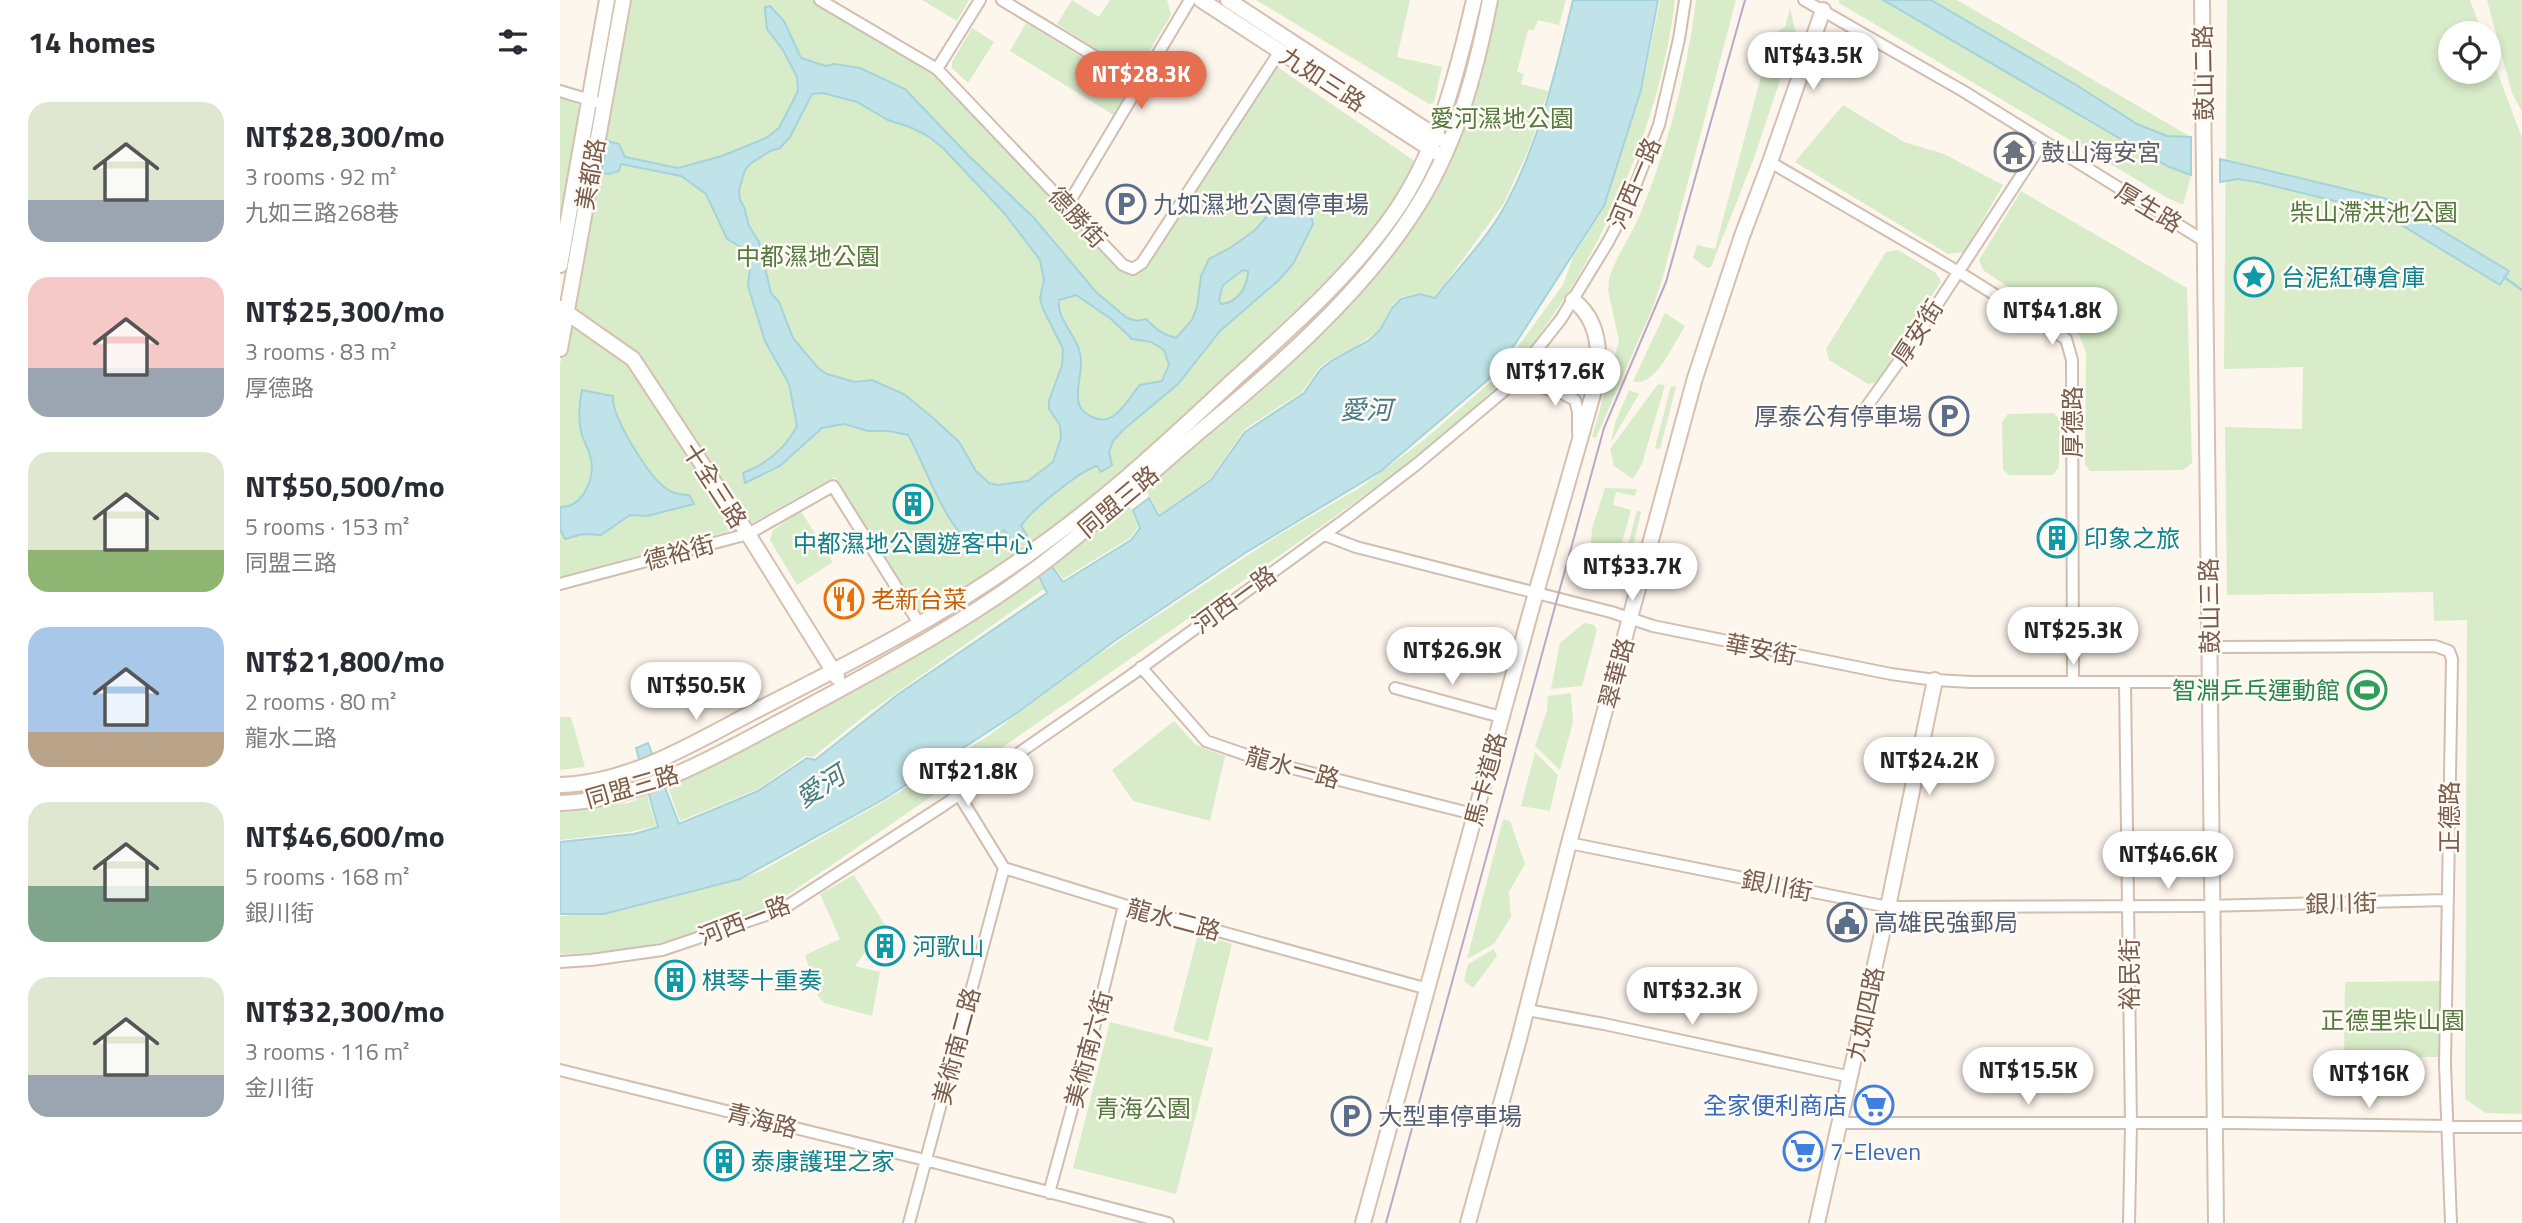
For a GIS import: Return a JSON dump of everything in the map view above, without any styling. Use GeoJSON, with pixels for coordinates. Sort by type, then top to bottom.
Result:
{"type":"FeatureCollection","features":[{"type":"Feature","properties":{"kind":"street","name":"美都路"},"geometry":{"type":"LineString","coordinates":[[560,349],[563,310],[596,102],[607,0]]}},
{"type":"Feature","properties":{"kind":"street","name":"美都路"},"geometry":{"type":"LineString","coordinates":[[560,265],[596,102],[623,0]]}},
{"type":"Feature","properties":{"kind":"street","name":"德勝街"},"geometry":{"type":"LineString","coordinates":[[820,0],[937,69],[1123,265],[1133,269],[1142,263],[1280,51]]}},
{"type":"Feature","properties":{"kind":"street"},"geometry":{"type":"LineString","coordinates":[[937,69],[980,0]]}},
{"type":"Feature","properties":{"kind":"street"},"geometry":{"type":"LineString","coordinates":[[1002,0],[1139,83]]}},
{"type":"Feature","properties":{"kind":"street"},"geometry":{"type":"LineString","coordinates":[[1067,206],[1190,0]]}},
{"type":"Feature","properties":{"kind":"street","name":"九如三路"},"geometry":{"type":"LineString","coordinates":[[1201,0],[1432,142]]}},
{"type":"Feature","properties":{"kind":"street","name":"九如三路"},"geometry":{"type":"LineString","coordinates":[[1228,0],[1447,152]]}},
{"type":"Feature","properties":{"kind":"street","name":"同盟三路"},"geometry":{"type":"LineString","coordinates":[[560,785],[600,781],[648,765],[920,625],[1037,549],[1129,475],[1319,302],[1364,252],[1396,210],[1432,142],[1457,71],[1474,0]]}},
{"type":"Feature","properties":{"kind":"street","name":"同盟三路"},"geometry":{"type":"LineString","coordinates":[[560,803],[605,799],[654,784],[703,763],[843,688],[970,614],[1046,561],[1237,401],[1333,310],[1410,218],[1447,152],[1462,117],[1490,0]]}},
{"type":"Feature","properties":{"kind":"street","name":"河西一路"},"geometry":{"type":"LineString","coordinates":[[560,962],[663,950],[781,910],[960,795],[1325,535],[1417,464],[1505,390],[1561,319],[1618,226],[1647,158],[1668,92],[1685,0]]}},
{"type":"Feature","properties":{"kind":"street","name":"厚生路"},"geometry":{"type":"LineString","coordinates":[[1804,0],[1963,91],[2206,242]]}},
{"type":"Feature","properties":{"kind":"street","name":"鼓山二路"},"geometry":{"type":"LineString","coordinates":[[2202,0],[2206,242]]}},
{"type":"Feature","properties":{"kind":"street","name":"翠華路"},"geometry":{"type":"LineString","coordinates":[[1468,1223],[1695,378],[1742,236],[1823,10]]}},
{"type":"Feature","properties":{"kind":"street"},"geometry":{"type":"LineString","coordinates":[[1465,36],[1482,41]]}},
{"type":"Feature","properties":{"kind":"street"},"geometry":{"type":"LineString","coordinates":[[560,91],[596,102]]}},
{"type":"Feature","properties":{"kind":"street","name":"厚安街"},"geometry":{"type":"LineString","coordinates":[[1860,416],[1910,346],[2043,142]]}},
{"type":"Feature","properties":{"kind":"street","name":"厚德路"},"geometry":{"type":"LineString","coordinates":[[1770,162],[2059,333],[2070,345],[2073,682]]}},
{"type":"Feature","properties":{"kind":"street","name":"鼓山三路"},"geometry":{"type":"LineString","coordinates":[[2206,242],[2216,1223]]}},
{"type":"Feature","properties":{"kind":"street","name":"馬卡道路"},"geometry":{"type":"LineString","coordinates":[[1363,1223],[1595,387],[1599,356],[1588,314],[1573,300]]}},
{"type":"Feature","properties":{"kind":"street","name":"十全三路"},"geometry":{"type":"LineString","coordinates":[[563,310],[633,359],[748,534],[843,688]]}},
{"type":"Feature","properties":{"kind":"street"},"geometry":{"type":"LineString","coordinates":[[1514,379],[1575,400],[1578,412],[1577,452]]}},
{"type":"Feature","properties":{"kind":"street","name":"德裕街"},"geometry":{"type":"LineString","coordinates":[[560,584],[748,534],[833,485],[920,625]]}},
{"type":"Feature","properties":{"kind":"street","name":"華安街"},"geometry":{"type":"LineString","coordinates":[[1325,535],[1356,547],[1653,626],[1820,661],[1935,680],[2210,682]]}},
{"type":"Feature","properties":{"kind":"street","name":"正德路"},"geometry":{"type":"LineString","coordinates":[[2210,648],[2435,646],[2449,651],[2452,659],[2446,1127],[2451,1223]]}},
{"type":"Feature","properties":{"kind":"street","name":"龍水一路"},"geometry":{"type":"LineString","coordinates":[[1141,667],[1206,741],[1264,761],[1476,814]]}},
{"type":"Feature","properties":{"kind":"street","name":"九如四路"},"geometry":{"type":"LineString","coordinates":[[1817,1223],[1888,907],[1935,680]]}},
{"type":"Feature","properties":{"kind":"street","name":"裕民街"},"geometry":{"type":"LineString","coordinates":[[2125,683],[2131,1124],[2129,1223]]}},
{"type":"Feature","properties":{"kind":"street"},"geometry":{"type":"LineString","coordinates":[[1395,688],[1502,717]]}},
{"type":"Feature","properties":{"kind":"street"},"geometry":{"type":"LineString","coordinates":[[960,795],[1004,868]]}},
{"type":"Feature","properties":{"kind":"street","name":"銀川街"},"geometry":{"type":"LineString","coordinates":[[1569,843],[1888,907],[2213,906],[2448,900]]}},
{"type":"Feature","properties":{"kind":"street","name":"龍水二路"},"geometry":{"type":"LineString","coordinates":[[1004,868],[1124,905],[1428,989]]}},
{"type":"Feature","properties":{"kind":"street","name":"美術南二路"},"geometry":{"type":"LineString","coordinates":[[908,1223],[1004,868]]}},
{"type":"Feature","properties":{"kind":"street","name":"美術南六街"},"geometry":{"type":"LineString","coordinates":[[1049,1193],[1124,905]]}},
{"type":"Feature","properties":{"kind":"street"},"geometry":{"type":"LineString","coordinates":[[1527,1010],[1851,1077]]}},
{"type":"Feature","properties":{"kind":"street","name":"青海路"},"geometry":{"type":"LineString","coordinates":[[560,1069],[1168,1223]]}},
{"type":"Feature","properties":{"kind":"street"},"geometry":{"type":"LineString","coordinates":[[1840,1123],[2216,1123],[2522,1127]]}},
{"type":"Feature","properties":{"kind":"green space","name":"中都濕地公園"},"geometry":{"type":"Polygon","coordinates":[[[632,0],[820,0],[937,69],[1133,269],[1276,66],[1416,162],[1386,215],[1319,292],[1125,472],[1033,545],[924,618],[835,477],[745,527],[560,577],[560,364],[632,0]]]}},
{"type":"Feature","properties":{"kind":"green space"},"geometry":{"type":"Polygon","coordinates":[[[922,0],[969,0],[957,21],[922,0]]]}},
{"type":"Feature","properties":{"kind":"green space"},"geometry":{"type":"Polygon","coordinates":[[[1072,0],[1099,17],[1110,0],[1167,0],[1171,15],[1140,66],[1131,71],[1057,24],[1072,0]]]}},
{"type":"Feature","properties":{"kind":"green space"},"geometry":{"type":"Polygon","coordinates":[[[1256,0],[1410,0],[1397,57],[1442,67],[1434,103],[1429,104],[1256,0]]]}},
{"type":"Feature","properties":{"kind":"green space","name":"愛河濕地公園"},"geometry":{"type":"Polygon","coordinates":[[[1497,0],[1566,0],[1559,25],[1538,20],[1534,30],[1528,30],[1517,72],[1524,74],[1521,84],[1548,91],[1530,146],[1504,203],[1435,297],[1420,293],[1401,297],[1391,307],[1379,330],[1351,350],[1331,359],[1319,368],[1302,392],[1245,429],[1210,479],[1160,514],[1144,487],[1332,320],[1367,285],[1401,242],[1481,66],[1491,35],[1497,0]]]}},
{"type":"Feature","properties":{"kind":"green space"},"geometry":{"type":"Polygon","coordinates":[[[1660,0],[1675,0],[1667,50],[1637,152],[1616,202],[1592,251],[1535,341],[1503,380],[1469,413],[1322,526],[781,899],[741,918],[665,942],[612,951],[560,954],[560,916],[615,912],[733,882],[763,870],[886,800],[988,736],[1096,656],[1277,536],[1361,487],[1425,439],[1494,379],[1563,285],[1573,257],[1603,210],[1643,86],[1660,0]]]}},
{"type":"Feature","properties":{"kind":"green space"},"geometry":{"type":"Polygon","coordinates":[[[1696,0],[1736,0],[1662,280],[1596,438],[1592,437],[1619,341],[1608,290],[1609,279],[1639,217],[1667,137],[1682,83],[1696,0]]]}},
{"type":"Feature","properties":{"kind":"green space"},"geometry":{"type":"Polygon","coordinates":[[[1839,0],[1883,0],[2167,166],[2191,175],[2183,205],[1839,3],[1839,0]]]}},
{"type":"Feature","properties":{"kind":"green space"},"geometry":{"type":"Polygon","coordinates":[[[1931,0],[1957,0],[2191,137],[2167,136],[2137,124],[2078,86],[1931,0]]]}},
{"type":"Feature","properties":{"kind":"green space","name":"柴山滯洪池公園"},"geometry":{"type":"Polygon","coordinates":[[[2227,0],[2470,0],[2478,21],[2438,21],[2438,84],[2501,82],[2522,138],[2522,1114],[2486,1113],[2465,1099],[2467,620],[2434,621],[2433,592],[2227,595],[2225,427],[2302,429],[2303,367],[2224,369],[2227,0]]]}},
{"type":"Feature","properties":{"kind":"green space"},"geometry":{"type":"Polygon","coordinates":[[[2487,0],[2522,0],[2522,112],[2512,93],[2501,52],[2501,21],[2493,21],[2487,0]]]}},
{"type":"Feature","properties":{"kind":"green space"},"geometry":{"type":"Polygon","coordinates":[[[1790,8],[1796,33],[1754,158],[1711,267],[1707,268],[1693,258],[1697,245],[1715,249],[1772,35],[1785,27],[1790,8]]]}},
{"type":"Feature","properties":{"kind":"green space"},"geometry":{"type":"Polygon","coordinates":[[[1026,23],[1125,84],[1128,91],[1115,116],[1010,51],[1026,23]]]}},
{"type":"Feature","properties":{"kind":"green space"},"geometry":{"type":"Polygon","coordinates":[[[972,28],[994,42],[968,83],[952,68],[952,62],[972,28]]]}},
{"type":"Feature","properties":{"kind":"green space"},"geometry":{"type":"Polygon","coordinates":[[[560,96],[574,100],[580,107],[560,222],[560,96]]]}},
{"type":"Feature","properties":{"kind":"green space"},"geometry":{"type":"Polygon","coordinates":[[[1843,105],[1904,142],[1944,154],[2003,185],[1964,252],[1948,254],[1795,162],[1843,105]]]}},
{"type":"Feature","properties":{"kind":"green space"},"geometry":{"type":"Polygon","coordinates":[[[2021,191],[2187,288],[2192,463],[2183,470],[2090,471],[2085,464],[2086,352],[2079,335],[1983,270],[1979,260],[2021,191]]]}},
{"type":"Feature","properties":{"kind":"green space"},"geometry":{"type":"Polygon","coordinates":[[[1898,250],[1936,273],[1941,281],[1879,382],[1868,384],[1829,360],[1826,349],[1886,252],[1898,250]]]}},
{"type":"Feature","properties":{"kind":"green space"},"geometry":{"type":"Polygon","coordinates":[[[1665,313],[1685,326],[1656,372],[1641,382],[1633,381],[1665,313]]]}},
{"type":"Feature","properties":{"kind":"green space"},"geometry":{"type":"Polygon","coordinates":[[[1658,384],[1665,385],[1642,464],[1633,479],[1614,466],[1610,449],[1658,384]]]}},
{"type":"Feature","properties":{"kind":"green space"},"geometry":{"type":"Polygon","coordinates":[[[1671,386],[1676,387],[1660,449],[1655,448],[1671,386]]]}},
{"type":"Feature","properties":{"kind":"green space"},"geometry":{"type":"Polygon","coordinates":[[[1629,390],[1639,394],[1611,442],[1615,423],[1629,390]]]}},
{"type":"Feature","properties":{"kind":"green space"},"geometry":{"type":"Polygon","coordinates":[[[2054,413],[2060,420],[2059,467],[2053,475],[2009,475],[2003,470],[2002,422],[2008,414],[2054,413]]]}},
{"type":"Feature","properties":{"kind":"green space"},"geometry":{"type":"Polygon","coordinates":[[[1605,488],[1637,489],[1635,496],[1616,492],[1613,505],[1631,510],[1618,557],[1600,576],[1598,582],[1589,580],[1592,529],[1605,488]]]}},
{"type":"Feature","properties":{"kind":"green space"},"geometry":{"type":"Polygon","coordinates":[[[1126,502],[1138,527],[1130,538],[1063,579],[1050,561],[1126,502]]]}},
{"type":"Feature","properties":{"kind":"green space"},"geometry":{"type":"Polygon","coordinates":[[[1637,510],[1641,512],[1626,577],[1614,587],[1607,586],[1603,578],[1624,560],[1637,510]]]}},
{"type":"Feature","properties":{"kind":"green space"},"geometry":{"type":"Polygon","coordinates":[[[801,511],[833,562],[797,585],[770,540],[773,530],[801,511]]]}},
{"type":"Feature","properties":{"kind":"green space"},"geometry":{"type":"Polygon","coordinates":[[[1034,572],[1044,589],[868,713],[813,757],[805,756],[758,789],[680,821],[666,781],[1034,572]]]}},
{"type":"Feature","properties":{"kind":"green space"},"geometry":{"type":"Polygon","coordinates":[[[1584,623],[1594,625],[1597,630],[1582,686],[1551,689],[1560,643],[1584,623]]]}},
{"type":"Feature","properties":{"kind":"green space"},"geometry":{"type":"Polygon","coordinates":[[[1571,693],[1573,722],[1560,770],[1535,746],[1547,710],[1548,696],[1571,693]]]}},
{"type":"Feature","properties":{"kind":"green space"},"geometry":{"type":"Polygon","coordinates":[[[560,717],[571,717],[585,767],[560,770],[560,717]]]}},
{"type":"Feature","properties":{"kind":"green space"},"geometry":{"type":"Polygon","coordinates":[[[1174,721],[1196,745],[1225,756],[1210,821],[1133,801],[1112,770],[1174,721]]]}},
{"type":"Feature","properties":{"kind":"green space"},"geometry":{"type":"Polygon","coordinates":[[[1535,752],[1558,775],[1550,811],[1521,806],[1535,752]]]}},
{"type":"Feature","properties":{"kind":"green space"},"geometry":{"type":"Polygon","coordinates":[[[647,795],[656,826],[630,832],[560,840],[560,809],[628,803],[647,795]]]}},
{"type":"Feature","properties":{"kind":"green space"},"geometry":{"type":"Polygon","coordinates":[[[1503,819],[1510,821],[1525,864],[1509,892],[1511,917],[1494,944],[1467,959],[1503,819]]]}},
{"type":"Feature","properties":{"kind":"green space"},"geometry":{"type":"Polygon","coordinates":[[[854,875],[885,925],[855,966],[880,972],[872,1016],[824,1003],[818,996],[805,955],[840,939],[820,894],[854,875]]]}},
{"type":"Feature","properties":{"kind":"green space"},"geometry":{"type":"Polygon","coordinates":[[[1198,934],[1232,944],[1208,1041],[1173,1031],[1198,934]]]}},
{"type":"Feature","properties":{"kind":"green space"},"geometry":{"type":"Polygon","coordinates":[[[1494,949],[1497,956],[1473,988],[1464,981],[1468,964],[1494,949]]]}},
{"type":"Feature","properties":{"kind":"green space","name":"正德里柴山園"},"geometry":{"type":"Polygon","coordinates":[[[2442,981],[2441,1057],[2344,1058],[2345,982],[2442,981]]]}},
{"type":"Feature","properties":{"kind":"green space","name":"青海公園"},"geometry":{"type":"Polygon","coordinates":[[[1110,1022],[1213,1048],[1176,1194],[1073,1168],[1110,1022]]]}},
{"type":"Feature","properties":{"kind":"water","name":"愛河"},"geometry":{"type":"Polygon","coordinates":[[[1573,0],[1658,0],[1641,90],[1604,206],[1497,372],[1381,471],[1245,553],[1113,642],[1017,713],[884,799],[740,879],[604,914],[560,914],[560,842],[634,834],[658,827],[636,748],[648,743],[679,824],[758,791],[807,758],[815,760],[897,695],[1047,593],[1036,571],[1049,562],[1063,582],[1131,540],[1140,528],[1133,510],[1149,498],[1159,516],[1211,480],[1245,432],[1304,393],[1320,370],[1331,361],[1368,341],[1380,330],[1392,308],[1401,299],[1420,294],[1435,298],[1491,229],[1518,180],[1546,104],[1573,0]]]}},
{"type":"Feature","properties":{"kind":"water"},"geometry":{"type":"Polygon","coordinates":[[[1883,0],[1931,0],[2078,86],[2137,124],[2167,136],[2191,137],[2191,175],[2167,166],[1883,0]]]}},
{"type":"Feature","properties":{"kind":"water"},"geometry":{"type":"Polygon","coordinates":[[[770,6],[784,21],[801,58],[826,66],[834,64],[860,68],[905,89],[969,156],[1034,218],[1096,292],[1127,318],[1137,321],[1146,319],[1171,337],[1176,338],[1192,320],[1197,307],[1201,276],[1209,259],[1255,230],[1277,205],[1288,201],[1306,205],[1310,210],[1313,224],[1293,264],[1279,280],[1220,331],[1178,384],[1113,441],[1109,452],[1112,465],[1101,472],[1097,466],[1090,469],[1056,492],[1026,519],[1021,526],[1027,535],[1014,544],[1004,530],[979,544],[968,540],[958,530],[938,497],[908,435],[868,431],[844,424],[822,428],[780,466],[745,483],[743,473],[775,455],[797,426],[789,384],[765,341],[748,286],[751,261],[743,248],[727,239],[706,194],[681,176],[621,164],[619,171],[601,173],[608,141],[619,144],[625,157],[678,168],[722,156],[766,138],[779,128],[798,91],[797,77],[783,50],[767,29],[765,7],[770,6]],[[823,93],[812,94],[790,137],[780,148],[750,164],[745,170],[739,190],[749,226],[759,242],[771,293],[779,302],[793,338],[818,368],[827,374],[855,382],[872,380],[904,394],[959,442],[976,471],[989,483],[998,485],[1028,481],[1053,462],[1061,438],[1060,425],[1049,409],[1049,401],[1062,365],[1063,349],[1040,298],[1044,280],[1040,260],[1005,214],[943,148],[928,136],[888,120],[857,102],[823,93]],[[1243,270],[1223,285],[1219,300],[1221,304],[1232,301],[1243,290],[1248,271],[1243,270]],[[1076,295],[1059,300],[1060,313],[1080,353],[1078,400],[1081,409],[1086,413],[1092,417],[1107,419],[1120,411],[1140,385],[1162,381],[1169,365],[1164,350],[1151,342],[1132,339],[1111,319],[1076,295]]]}},
{"type":"Feature","properties":{"kind":"water"},"geometry":{"type":"Polygon","coordinates":[[[2220,159],[2391,200],[2509,271],[2500,285],[2380,212],[2257,182],[2238,179],[2220,182],[2220,159]]]}},
{"type":"Feature","properties":{"kind":"water"},"geometry":{"type":"Polygon","coordinates":[[[582,390],[613,396],[624,430],[649,470],[667,489],[689,495],[694,504],[647,516],[630,515],[601,535],[583,534],[565,539],[560,529],[560,507],[579,500],[587,489],[592,468],[580,424],[582,390]]]}},
{"type":"Feature","properties":{"kind":"waterway"},"geometry":{"type":"LineString","coordinates":[[2504,277],[2522,290]]}},
{"type":"Feature","properties":{"kind":"tram line"},"geometry":{"type":"LineString","coordinates":[[1386,1223],[1604,428],[1666,282],[1745,0]]}},
{"type":"Feature","properties":{"kind":"place","name":"鼓山海安宮"},"geometry":{"type":"Point","coordinates":[2014,152]}},
{"type":"Feature","properties":{"kind":"place","name":"九如濕地公園停車場"},"geometry":{"type":"Point","coordinates":[1126,204]}},
{"type":"Feature","properties":{"kind":"place","name":"台泥紅磚倉庫"},"geometry":{"type":"Point","coordinates":[2254,277]}},
{"type":"Feature","properties":{"kind":"place","name":"厚泰公有停車場"},"geometry":{"type":"Point","coordinates":[1949,416]}},
{"type":"Feature","properties":{"kind":"place","name":"中都濕地公園遊客中心"},"geometry":{"type":"Point","coordinates":[913,504]}},
{"type":"Feature","properties":{"kind":"place","name":"印象之旅"},"geometry":{"type":"Point","coordinates":[2057,538]}},
{"type":"Feature","properties":{"kind":"place","name":"老新台菜"},"geometry":{"type":"Point","coordinates":[844,599]}},
{"type":"Feature","properties":{"kind":"place","name":"智淵乒乓運動館"},"geometry":{"type":"Point","coordinates":[2367,690]}},
{"type":"Feature","properties":{"kind":"place","name":"高雄民強郵局"},"geometry":{"type":"Point","coordinates":[1847,922]}},
{"type":"Feature","properties":{"kind":"place","name":"河歌山"},"geometry":{"type":"Point","coordinates":[885,946]}},
{"type":"Feature","properties":{"kind":"place","name":"棋琴十重奏"},"geometry":{"type":"Point","coordinates":[675,980]}},
{"type":"Feature","properties":{"kind":"place","name":"全家便利商店"},"geometry":{"type":"Point","coordinates":[1874,1105]}},
{"type":"Feature","properties":{"kind":"place","name":"大型車停車場"},"geometry":{"type":"Point","coordinates":[1351,1116]}},
{"type":"Feature","properties":{"kind":"place","name":"7-Eleven"},"geometry":{"type":"Point","coordinates":[1803,1151]}},
{"type":"Feature","properties":{"kind":"place","name":"泰康護理之家"},"geometry":{"type":"Point","coordinates":[724,1161]}}]}
